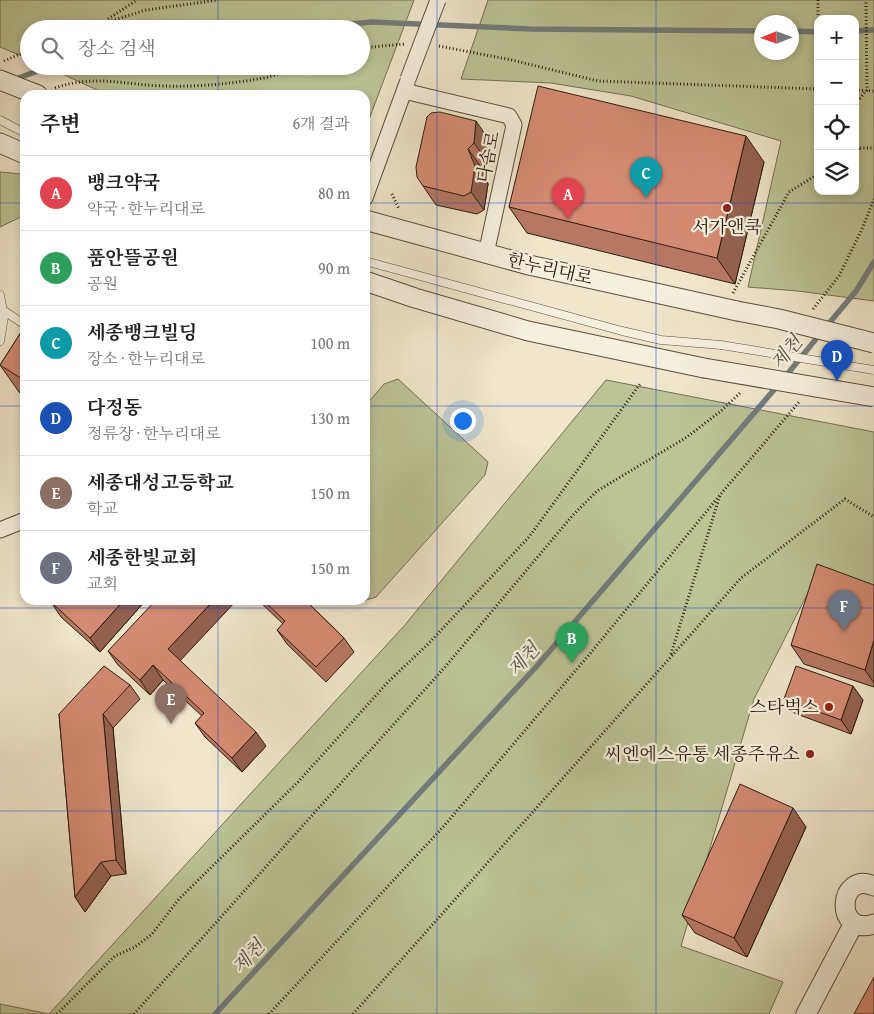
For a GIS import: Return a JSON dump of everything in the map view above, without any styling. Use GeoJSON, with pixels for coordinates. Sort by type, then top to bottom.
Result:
{"type":"FeatureCollection","features":[{"type":"Feature","properties":{"kind":"street"},"geometry":{"type":"LineString","coordinates":[[370,184],[438,0]]}},
{"type":"Feature","properties":{"kind":"street"},"geometry":{"type":"LineString","coordinates":[[0,80],[38,90]]}},
{"type":"Feature","properties":{"kind":"street","name":"다솜로"},"geometry":{"type":"LineString","coordinates":[[406,85],[509,116],[514,125],[486,254]]}},
{"type":"Feature","properties":{"kind":"street"},"geometry":{"type":"LineString","coordinates":[[0,143],[20,152]]}},
{"type":"Feature","properties":{"kind":"street","name":"한누리대로"},"geometry":{"type":"LineString","coordinates":[[370,221],[486,254],[733,305],[779,319],[874,343]]}},
{"type":"Feature","properties":{"kind":"street"},"geometry":{"type":"LineString","coordinates":[[370,283],[528,331],[704,368],[874,397]]}},
{"type":"Feature","properties":{"kind":"street"},"geometry":{"type":"LineString","coordinates":[[0,530],[20,522]]}},
{"type":"Feature","properties":{"kind":"street"},"geometry":{"type":"LineString","coordinates":[[873,882],[858,885],[848,893],[844,906],[854,923],[868,926],[874,924]]}},
{"type":"Feature","properties":{"kind":"street"},"geometry":{"type":"LineString","coordinates":[[806,1014],[854,923]]}},
{"type":"Feature","properties":{"kind":"lane"},"geometry":{"type":"LineString","coordinates":[[0,120],[20,130]]}},
{"type":"Feature","properties":{"kind":"lane"},"geometry":{"type":"LineString","coordinates":[[370,262],[645,336],[722,345],[874,370]]}},
{"type":"Feature","properties":{"kind":"lane"},"geometry":{"type":"LineString","coordinates":[[0,295],[4,317],[0,341]]}},
{"type":"Feature","properties":{"kind":"lane"},"geometry":{"type":"LineString","coordinates":[[3,310],[20,321]]}},
{"type":"Feature","properties":{"kind":"path"},"geometry":{"type":"LineString","coordinates":[[107,20],[137,0]]}},
{"type":"Feature","properties":{"kind":"path"},"geometry":{"type":"LineString","coordinates":[[109,20],[146,10],[218,0]]}},
{"type":"Feature","properties":{"kind":"path"},"geometry":{"type":"LineString","coordinates":[[818,0],[818,15]]}},
{"type":"Feature","properties":{"kind":"path"},"geometry":{"type":"LineString","coordinates":[[859,99],[867,90],[866,0]]}},
{"type":"Feature","properties":{"kind":"path"},"geometry":{"type":"LineString","coordinates":[[370,47],[412,44]]}},
{"type":"Feature","properties":{"kind":"path"},"geometry":{"type":"LineString","coordinates":[[432,44],[512,60],[598,81],[814,89]]}},
{"type":"Feature","properties":{"kind":"path"},"geometry":{"type":"LineString","coordinates":[[0,63],[20,54]]}},
{"type":"Feature","properties":{"kind":"path"},"geometry":{"type":"LineString","coordinates":[[52,90],[84,80],[118,80],[163,86],[204,85],[265,78],[274,75]]}},
{"type":"Feature","properties":{"kind":"path"},"geometry":{"type":"LineString","coordinates":[[859,90],[874,91]]}},
{"type":"Feature","properties":{"kind":"path"},"geometry":{"type":"LineString","coordinates":[[860,148],[874,148]]}},
{"type":"Feature","properties":{"kind":"path"},"geometry":{"type":"LineString","coordinates":[[733,305],[789,192],[814,176]]}},
{"type":"Feature","properties":{"kind":"path"},"geometry":{"type":"LineString","coordinates":[[811,312],[839,276],[862,230],[874,199]]}},
{"type":"Feature","properties":{"kind":"path"},"geometry":{"type":"LineString","coordinates":[[57,1014],[115,956],[136,947],[152,934],[178,899],[298,782],[388,682],[428,644],[529,537],[640,384]]}},
{"type":"Feature","properties":{"kind":"path"},"geometry":{"type":"LineString","coordinates":[[134,1014],[445,667],[573,515],[597,491],[687,437],[721,411],[744,389]]}},
{"type":"Feature","properties":{"kind":"path"},"geometry":{"type":"LineString","coordinates":[[269,1014],[444,826],[805,396]]}},
{"type":"Feature","properties":{"kind":"path"},"geometry":{"type":"LineString","coordinates":[[670,657],[720,495]]}},
{"type":"Feature","properties":{"kind":"path"},"geometry":{"type":"LineString","coordinates":[[353,1014],[741,578],[845,499],[874,517]]}},
{"type":"Feature","properties":{"kind":"green space"},"geometry":{"type":"Polygon","coordinates":[[[0,0],[414,0],[370,117],[370,90],[97,90],[65,75],[370,75],[370,20],[20,20],[20,55],[0,47],[0,0]]]}},
{"type":"Feature","properties":{"kind":"green space"},"geometry":{"type":"Polygon","coordinates":[[[488,0],[874,0],[874,301],[798,291],[748,287],[781,141],[631,96],[551,83],[461,79],[488,0]]]}},
{"type":"Feature","properties":{"kind":"green space"},"geometry":{"type":"Polygon","coordinates":[[[0,172],[20,174],[20,217],[0,227],[0,172]]]}},
{"type":"Feature","properties":{"kind":"green space"},"geometry":{"type":"Polygon","coordinates":[[[398,379],[488,462],[485,475],[376,597],[370,599],[370,400],[384,384],[398,379]]]}},
{"type":"Feature","properties":{"kind":"green space"},"geometry":{"type":"Polygon","coordinates":[[[606,380],[874,432],[874,592],[817,575],[754,699],[681,946],[783,982],[769,1014],[49,1014],[404,626],[606,380]]]}},
{"type":"Feature","properties":{"kind":"green space"},"geometry":{"type":"Polygon","coordinates":[[[0,1004],[49,1014],[0,1014],[0,1004]]]}},
{"type":"Feature","properties":{"kind":"building"},"geometry":{"type":"Polygon","coordinates":[[[538,86],[746,136],[717,258],[509,207],[538,86]]]}},
{"type":"Feature","properties":{"kind":"building"},"geometry":{"type":"Polygon","coordinates":[[[440,112],[476,121],[474,143],[468,149],[475,166],[471,192],[464,196],[423,186],[417,177],[416,167],[427,117],[431,113],[440,112]]]}},
{"type":"Feature","properties":{"kind":"building"},"geometry":{"type":"Polygon","coordinates":[[[20,334],[20,378],[0,365],[20,334]]]}},
{"type":"Feature","properties":{"kind":"building"},"geometry":{"type":"Polygon","coordinates":[[[817,564],[874,585],[874,640],[865,670],[791,645],[817,564]]]}},
{"type":"Feature","properties":{"kind":"building"},"geometry":{"type":"Polygon","coordinates":[[[54,605],[120,605],[90,638],[54,605]]]}},
{"type":"Feature","properties":{"kind":"building"},"geometry":{"type":"Polygon","coordinates":[[[151,605],[209,605],[168,649],[256,732],[232,758],[195,723],[204,713],[153,665],[140,680],[108,651],[151,605]]]}},
{"type":"Feature","properties":{"kind":"building"},"geometry":{"type":"Polygon","coordinates":[[[268,605],[310,605],[344,638],[316,667],[277,630],[285,621],[268,605]]]}},
{"type":"Feature","properties":{"kind":"building"},"geometry":{"type":"Polygon","coordinates":[[[104,666],[130,685],[103,714],[116,860],[101,862],[75,897],[59,714],[104,666]]]}},
{"type":"Feature","properties":{"kind":"building"},"geometry":{"type":"Polygon","coordinates":[[[796,666],[853,686],[841,720],[784,699],[796,666]]]}},
{"type":"Feature","properties":{"kind":"building"},"geometry":{"type":"Polygon","coordinates":[[[740,784],[793,808],[734,938],[682,915],[740,784]]]}},
{"type":"Feature","properties":{"kind":"building"},"geometry":{"type":"Polygon","coordinates":[[[874,977],[874,1014],[854,1014],[874,977]]]}},
{"type":"Feature","properties":{"kind":"waterway"},"geometry":{"type":"LineString","coordinates":[[370,22],[530,29],[754,31]]}},
{"type":"Feature","properties":{"kind":"waterway"},"geometry":{"type":"LineString","coordinates":[[859,31],[874,30]]}},
{"type":"Feature","properties":{"kind":"waterway"},"geometry":{"type":"LineString","coordinates":[[799,31],[814,32]]}},
{"type":"Feature","properties":{"kind":"waterway"},"geometry":{"type":"LineString","coordinates":[[13,80],[27,75]]}},
{"type":"Feature","properties":{"kind":"waterway","name":"제천"},"geometry":{"type":"LineString","coordinates":[[826,327],[856,291],[874,262]]}},
{"type":"Feature","properties":{"kind":"waterway","name":"제천"},"geometry":{"type":"LineString","coordinates":[[785,377],[820,334]]}},
{"type":"Feature","properties":{"kind":"waterway","name":"제천"},"geometry":{"type":"LineString","coordinates":[[215,1014],[536,667],[779,384]]}},
{"type":"Feature","properties":{"kind":"place","name":"세종뱅크빌딩"},"geometry":{"type":"Point","coordinates":[646,198]}},
{"type":"Feature","properties":{"kind":"place","name":"서가앤쿡"},"geometry":{"type":"Point","coordinates":[727,208]}},
{"type":"Feature","properties":{"kind":"place","name":"뱅크약국"},"geometry":{"type":"Point","coordinates":[568,219]}},
{"type":"Feature","properties":{"kind":"place","name":"다정동"},"geometry":{"type":"Point","coordinates":[837,381]}},
{"type":"Feature","properties":{"kind":"place","name":"세종한빛교회"},"geometry":{"type":"Point","coordinates":[844,631]}},
{"type":"Feature","properties":{"kind":"place","name":"품안뜰공원"},"geometry":{"type":"Point","coordinates":[572,663]}},
{"type":"Feature","properties":{"kind":"place","name":"스타벅스"},"geometry":{"type":"Point","coordinates":[829,707]}},
{"type":"Feature","properties":{"kind":"place","name":"세종대성고등학교"},"geometry":{"type":"Point","coordinates":[171,724]}},
{"type":"Feature","properties":{"kind":"place","name":"씨엔에스유통 세종주유소"},"geometry":{"type":"Point","coordinates":[810,754]}}]}
